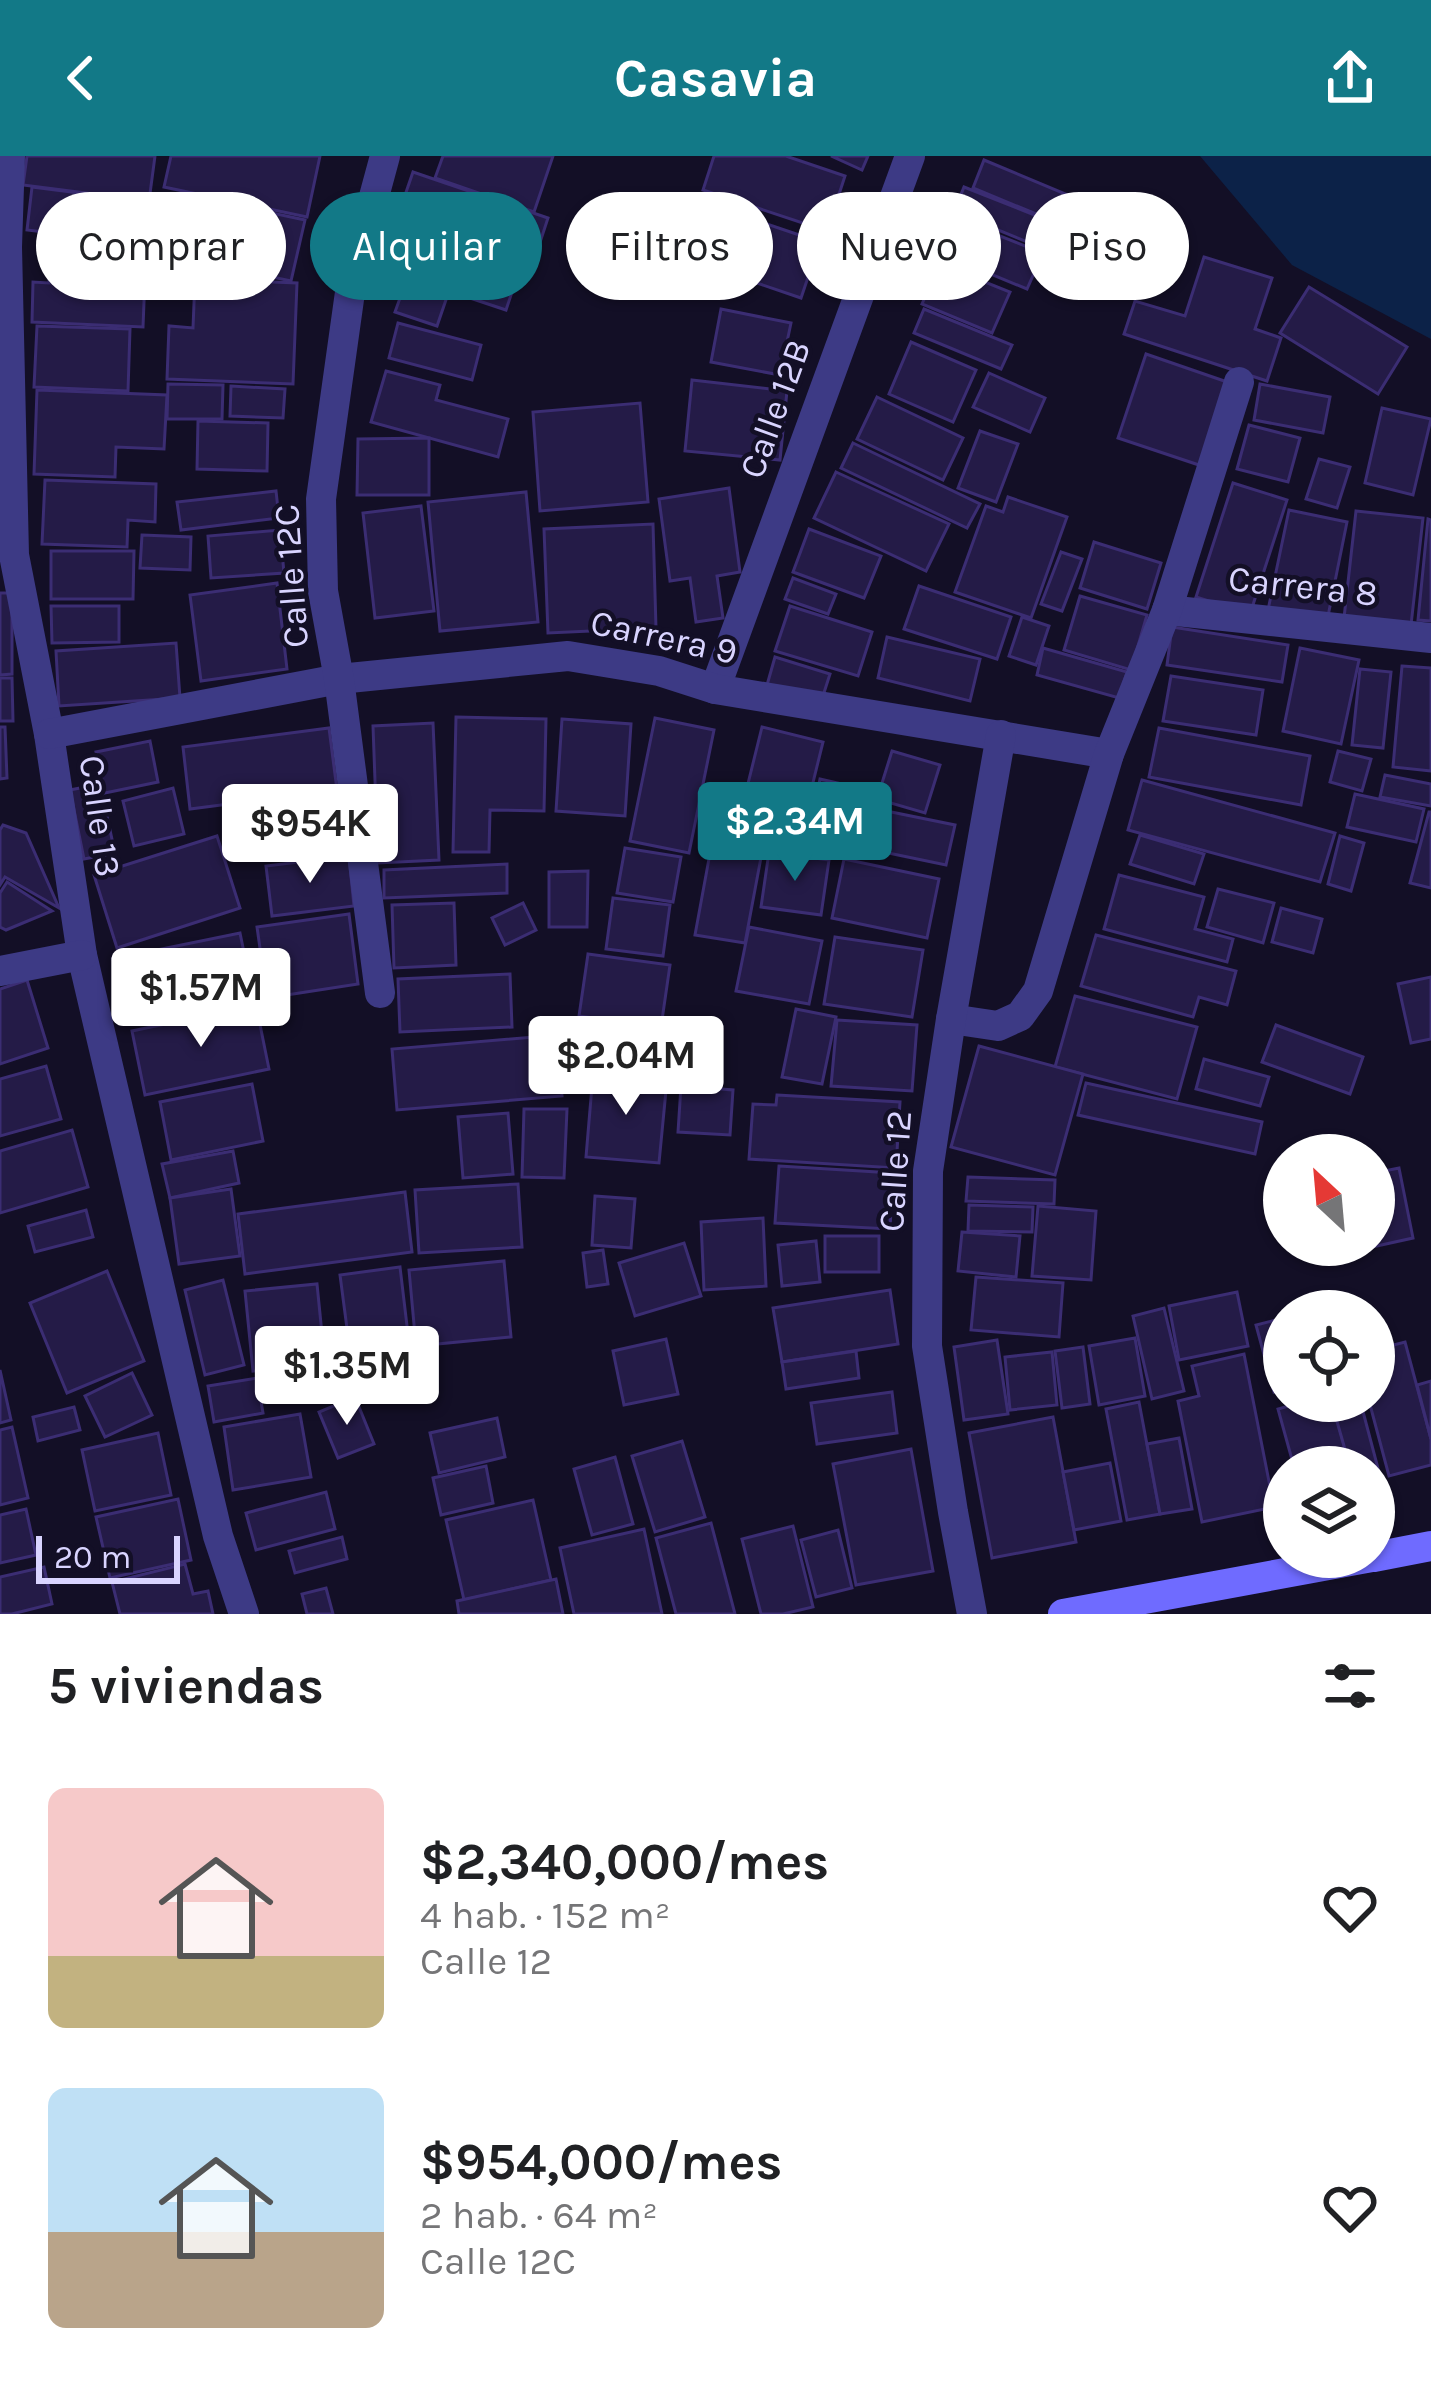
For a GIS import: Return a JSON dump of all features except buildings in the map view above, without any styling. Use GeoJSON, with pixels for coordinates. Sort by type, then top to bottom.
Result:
{"type":"FeatureCollection","features":[{"type":"Feature","properties":{"kind":"street","name":"Calle 13"},"geometry":{"type":"LineString","coordinates":[[10,156],[7,247],[14,556],[49,734],[82,955],[218,1536],[244,1614]]}},
{"type":"Feature","properties":{"kind":"street","name":"Calle 12C"},"geometry":{"type":"LineString","coordinates":[[380,993],[340,679],[323,591],[320,499],[352,278],[385,156]]}},
{"type":"Feature","properties":{"kind":"street","name":"Calle 12B"},"geometry":{"type":"LineString","coordinates":[[715,689],[910,156]]}},
{"type":"Feature","properties":{"kind":"street"},"geometry":{"type":"LineString","coordinates":[[951,1019],[998,1026],[1020,1016],[1038,992],[1109,754],[1167,610],[1239,382]]}},
{"type":"Feature","properties":{"kind":"street","name":"Carrera 8"},"geometry":{"type":"LineString","coordinates":[[1167,610],[1431,638]]}},
{"type":"Feature","properties":{"kind":"street","name":"Carrera 9"},"geometry":{"type":"LineString","coordinates":[[49,734],[340,679],[568,656],[659,671],[715,689],[1109,754]]}},
{"type":"Feature","properties":{"kind":"street","name":"Calle 12"},"geometry":{"type":"LineString","coordinates":[[972,1614],[927,1346],[928,1171],[1001,735]]}},
{"type":"Feature","properties":{"kind":"street"},"geometry":{"type":"LineString","coordinates":[[0,971],[82,955]]}},
{"type":"Feature","properties":{"kind":"street"},"geometry":{"type":"LineString","coordinates":[[1395,1553],[1431,1546]]}},
{"type":"Feature","properties":{"kind":"street"},"geometry":{"type":"LineString","coordinates":[[1063,1614],[1263,1577]]}},
{"type":"Feature","properties":{"kind":"water"},"geometry":{"type":"Polygon","coordinates":[[[1200,156],[1431,156],[1431,339],[1292,265],[1200,156]]]}}]}
